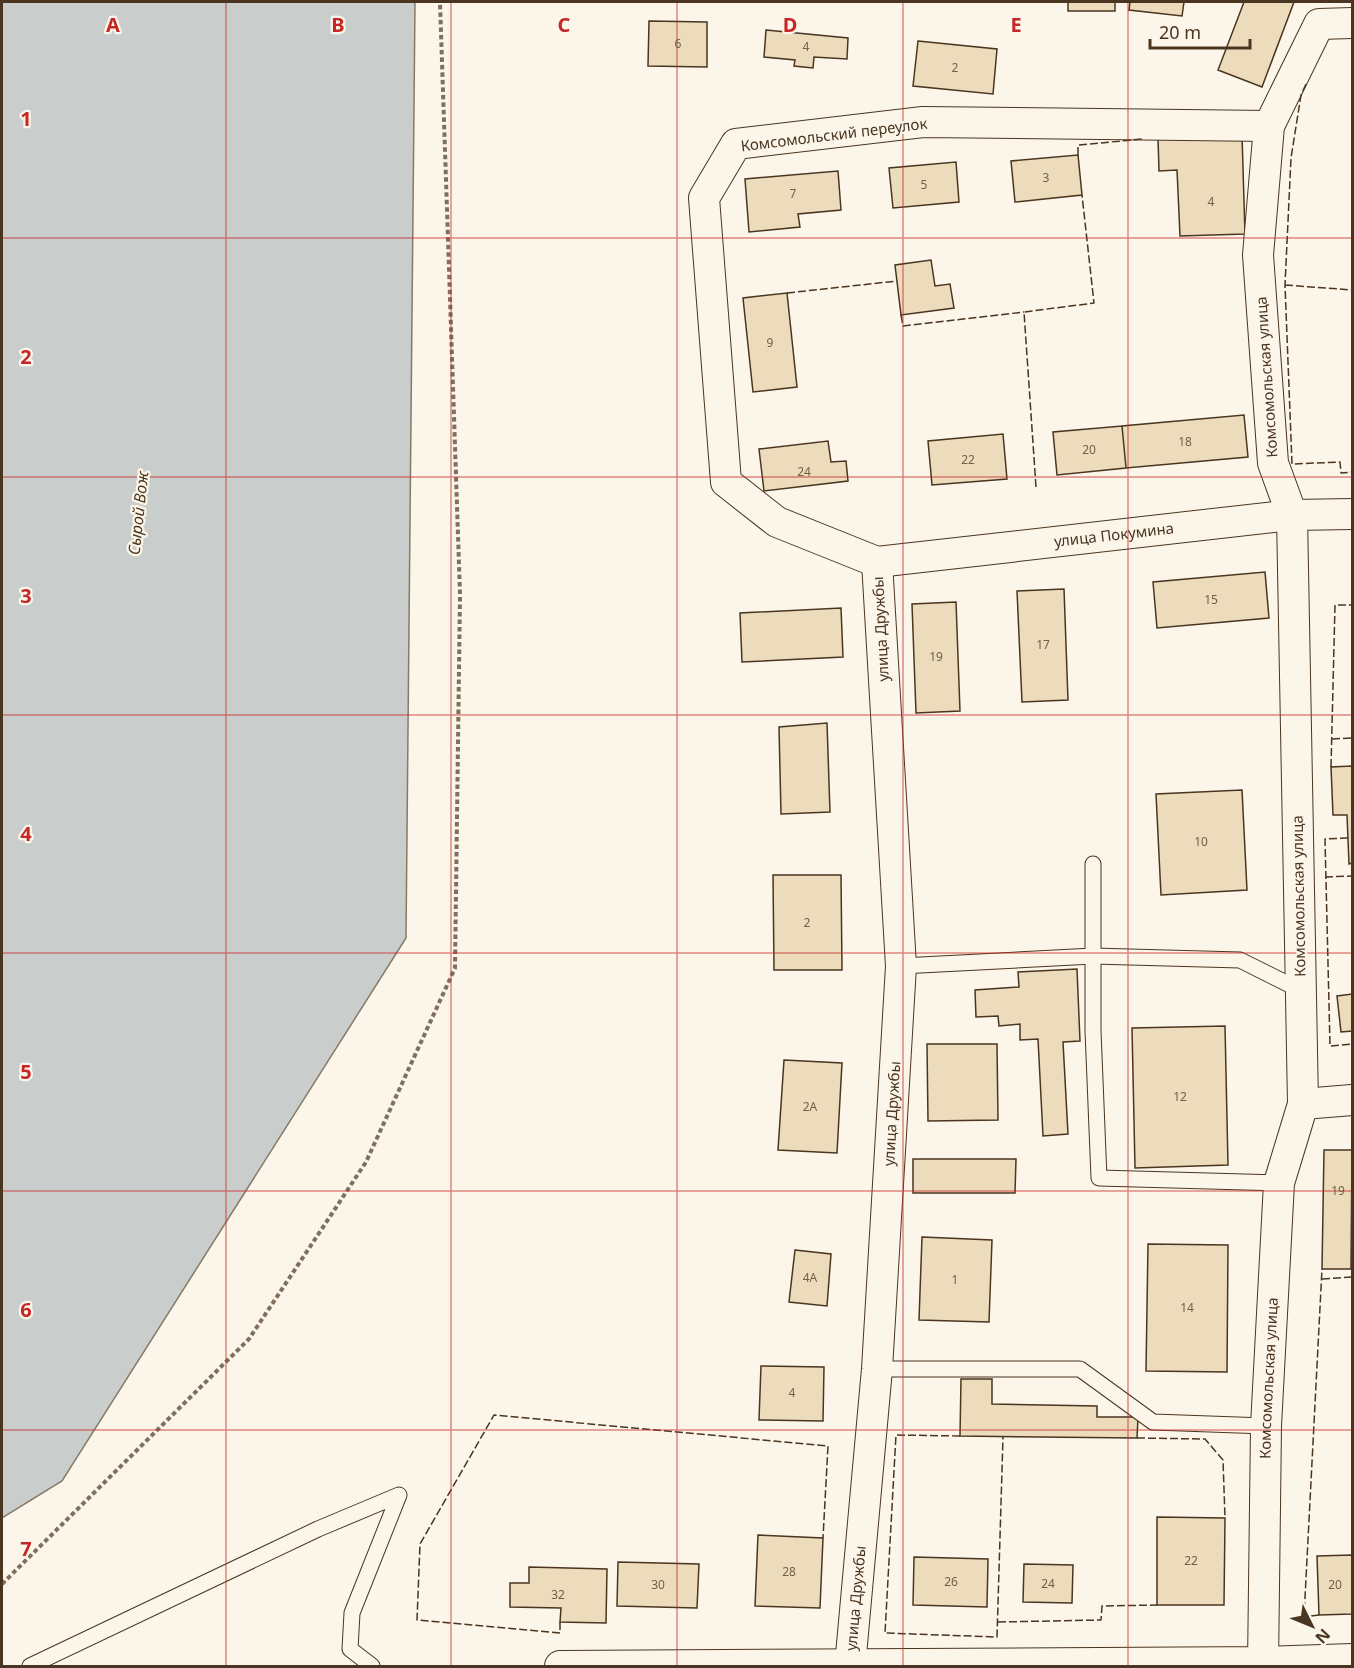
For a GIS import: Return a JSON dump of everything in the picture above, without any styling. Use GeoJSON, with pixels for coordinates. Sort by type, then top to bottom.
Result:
{"type":"FeatureCollection","features":[{"type":"Feature","properties":{"kind":"street"},"geometry":{"type":"LineString","coordinates":[[1269,126],[1318,24],[1353,23]]}},
{"type":"Feature","properties":{"kind":"street","name":"Комсомольский переулок"},"geometry":{"type":"LineString","coordinates":[[877,562],[777,522],[726,482],[704,198],[736,144],[922,122],[1269,126]]}},
{"type":"Feature","properties":{"kind":"street","name":"Комсомольская улица"},"geometry":{"type":"LineString","coordinates":[[1263,1664],[1266,1426],[1279,1183],[1302,1104],[1292,515],[1273,463],[1258,255],[1269,126]]}},
{"type":"Feature","properties":{"kind":"street","name":"улица Покумина"},"geometry":{"type":"LineString","coordinates":[[877,562],[1292,515],[1353,514]]}},
{"type":"Feature","properties":{"kind":"street","name":"улица Дружбы"},"geometry":{"type":"LineString","coordinates":[[850,1666],[877,1369],[901,966],[877,562]]}},
{"type":"Feature","properties":{"kind":"street"},"geometry":{"type":"LineString","coordinates":[[1302,1104],[1353,1100]]}},
{"type":"Feature","properties":{"kind":"street"},"geometry":{"type":"LineString","coordinates":[[560,1666],[1263,1664],[1353,1659]]}},
{"type":"Feature","properties":{"kind":"lane"},"geometry":{"type":"LineString","coordinates":[[1093,864],[1093,1031],[1099,1178],[1279,1183]]}},
{"type":"Feature","properties":{"kind":"lane"},"geometry":{"type":"LineString","coordinates":[[901,966],[1093,956],[1240,960],[1300,990]]}},
{"type":"Feature","properties":{"kind":"lane"},"geometry":{"type":"LineString","coordinates":[[877,1369],[1080,1369],[1153,1422],[1266,1426]]}},
{"type":"Feature","properties":{"kind":"lane"},"geometry":{"type":"LineString","coordinates":[[30,1666],[318,1529],[399,1495],[352,1613],[350,1649],[372,1666]]}},
{"type":"Feature","properties":{"kind":"lane"},"geometry":{"type":"LineString","coordinates":[[544,1666],[560,1666]]}},
{"type":"Feature","properties":{"kind":"path"},"geometry":{"type":"LineString","coordinates":[[2,1584],[249,1339],[366,1162],[455,968],[460,594],[440,2]]}},
{"type":"Feature","properties":{"kind":"water","name":"Сырой Вож"},"geometry":{"type":"Polygon","coordinates":[[[2,2],[415,2],[406,938],[62,1481],[2,1518],[2,2]]]}},
{"type":"Feature","properties":{"kind":"building"},"geometry":{"type":"Polygon","coordinates":[[[1068,2],[1115,2],[1115,11],[1068,11],[1068,2]]]}},
{"type":"Feature","properties":{"kind":"building"},"geometry":{"type":"Polygon","coordinates":[[[1130,2],[1184,2],[1182,16],[1129,10],[1130,2]]]}},
{"type":"Feature","properties":{"kind":"building"},"geometry":{"type":"Polygon","coordinates":[[[1244,2],[1294,2],[1262,87],[1218,70],[1244,2]]]}},
{"type":"Feature","properties":{"kind":"building"},"geometry":{"type":"Polygon","coordinates":[[[649,21],[707,22],[707,67],[648,66],[649,21]]]}},
{"type":"Feature","properties":{"kind":"building"},"geometry":{"type":"Polygon","coordinates":[[[766,30],[848,38],[847,59],[814,57],[813,68],[794,66],[795,60],[764,57],[766,30]]]}},
{"type":"Feature","properties":{"kind":"building"},"geometry":{"type":"Polygon","coordinates":[[[918,41],[997,49],[993,94],[913,86],[918,41]]]}},
{"type":"Feature","properties":{"kind":"building"},"geometry":{"type":"Polygon","coordinates":[[[1242,135],[1245,234],[1180,236],[1177,170],[1159,171],[1158,138],[1242,135]]]}},
{"type":"Feature","properties":{"kind":"building"},"geometry":{"type":"Polygon","coordinates":[[[1078,155],[1082,195],[1015,202],[1011,161],[1078,155]]]}},
{"type":"Feature","properties":{"kind":"building"},"geometry":{"type":"Polygon","coordinates":[[[956,162],[959,202],[893,208],[889,168],[956,162]]]}},
{"type":"Feature","properties":{"kind":"building"},"geometry":{"type":"Polygon","coordinates":[[[838,171],[841,210],[798,214],[800,227],[749,232],[745,179],[838,171]]]}},
{"type":"Feature","properties":{"kind":"building"},"geometry":{"type":"Polygon","coordinates":[[[931,260],[935,286],[950,284],[954,308],[901,315],[895,265],[931,260]]]}},
{"type":"Feature","properties":{"kind":"building"},"geometry":{"type":"Polygon","coordinates":[[[787,293],[797,387],[753,392],[743,298],[787,293]]]}},
{"type":"Feature","properties":{"kind":"building"},"geometry":{"type":"Polygon","coordinates":[[[1244,415],[1248,457],[1126,468],[1122,426],[1244,415]]]}},
{"type":"Feature","properties":{"kind":"building"},"geometry":{"type":"Polygon","coordinates":[[[1122,426],[1126,468],[1057,475],[1053,432],[1122,426]]]}},
{"type":"Feature","properties":{"kind":"building"},"geometry":{"type":"Polygon","coordinates":[[[1003,434],[1007,479],[932,485],[928,441],[1003,434]]]}},
{"type":"Feature","properties":{"kind":"building"},"geometry":{"type":"Polygon","coordinates":[[[828,441],[831,462],[846,461],[848,481],[764,491],[759,449],[828,441]]]}},
{"type":"Feature","properties":{"kind":"building"},"geometry":{"type":"Polygon","coordinates":[[[1265,572],[1269,618],[1157,628],[1153,582],[1265,572]]]}},
{"type":"Feature","properties":{"kind":"building"},"geometry":{"type":"Polygon","coordinates":[[[1064,589],[1068,700],[1022,702],[1017,591],[1064,589]]]}},
{"type":"Feature","properties":{"kind":"building"},"geometry":{"type":"Polygon","coordinates":[[[956,602],[960,711],[916,713],[912,604],[956,602]]]}},
{"type":"Feature","properties":{"kind":"building"},"geometry":{"type":"Polygon","coordinates":[[[841,608],[843,657],[742,662],[740,613],[841,608]]]}},
{"type":"Feature","properties":{"kind":"building"},"geometry":{"type":"Polygon","coordinates":[[[827,723],[830,812],[781,814],[779,727],[827,723]]]}},
{"type":"Feature","properties":{"kind":"building"},"geometry":{"type":"Polygon","coordinates":[[[1352,766],[1352,863],[1349,864],[1347,815],[1333,815],[1331,767],[1352,766]]]}},
{"type":"Feature","properties":{"kind":"building"},"geometry":{"type":"Polygon","coordinates":[[[1242,790],[1247,890],[1161,895],[1156,794],[1242,790]]]}},
{"type":"Feature","properties":{"kind":"building"},"geometry":{"type":"Polygon","coordinates":[[[773,875],[841,875],[842,970],[774,970],[773,875]]]}},
{"type":"Feature","properties":{"kind":"building"},"geometry":{"type":"Polygon","coordinates":[[[1077,969],[1080,1041],[1063,1042],[1068,1134],[1043,1136],[1038,1039],[1020,1040],[1020,1024],[999,1026],[998,1016],[976,1017],[975,990],[1019,987],[1018,972],[1077,969]]]}},
{"type":"Feature","properties":{"kind":"building"},"geometry":{"type":"Polygon","coordinates":[[[1352,994],[1352,1031],[1341,1032],[1337,996],[1352,994]]]}},
{"type":"Feature","properties":{"kind":"building"},"geometry":{"type":"Polygon","coordinates":[[[1225,1026],[1228,1165],[1135,1168],[1132,1028],[1225,1026]]]}},
{"type":"Feature","properties":{"kind":"building"},"geometry":{"type":"Polygon","coordinates":[[[927,1044],[997,1044],[998,1120],[928,1121],[927,1044]]]}},
{"type":"Feature","properties":{"kind":"building"},"geometry":{"type":"Polygon","coordinates":[[[784,1060],[842,1063],[837,1153],[778,1150],[784,1060]]]}},
{"type":"Feature","properties":{"kind":"building"},"geometry":{"type":"Polygon","coordinates":[[[1324,1150],[1352,1150],[1351,1269],[1322,1269],[1324,1150]]]}},
{"type":"Feature","properties":{"kind":"building"},"geometry":{"type":"Polygon","coordinates":[[[913,1159],[1016,1159],[1015,1193],[913,1193],[913,1159]]]}},
{"type":"Feature","properties":{"kind":"building"},"geometry":{"type":"Polygon","coordinates":[[[922,1237],[992,1240],[989,1322],[919,1320],[922,1237]]]}},
{"type":"Feature","properties":{"kind":"building"},"geometry":{"type":"Polygon","coordinates":[[[1148,1244],[1228,1245],[1227,1372],[1146,1371],[1148,1244]]]}},
{"type":"Feature","properties":{"kind":"building"},"geometry":{"type":"Polygon","coordinates":[[[795,1250],[831,1254],[827,1306],[789,1302],[795,1250]]]}},
{"type":"Feature","properties":{"kind":"building"},"geometry":{"type":"Polygon","coordinates":[[[761,1366],[824,1367],[823,1421],[759,1420],[761,1366]]]}},
{"type":"Feature","properties":{"kind":"building"},"geometry":{"type":"Polygon","coordinates":[[[961,1379],[992,1379],[992,1404],[1097,1406],[1097,1417],[1138,1417],[1137,1438],[960,1436],[961,1379]]]}},
{"type":"Feature","properties":{"kind":"building"},"geometry":{"type":"Polygon","coordinates":[[[1157,1517],[1225,1518],[1224,1605],[1157,1605],[1157,1517]]]}},
{"type":"Feature","properties":{"kind":"building"},"geometry":{"type":"Polygon","coordinates":[[[758,1535],[823,1538],[820,1608],[755,1606],[758,1535]]]}},
{"type":"Feature","properties":{"kind":"building"},"geometry":{"type":"Polygon","coordinates":[[[1352,1555],[1352,1614],[1319,1615],[1317,1556],[1352,1555]]]}},
{"type":"Feature","properties":{"kind":"building"},"geometry":{"type":"Polygon","coordinates":[[[914,1557],[988,1559],[987,1607],[913,1605],[914,1557]]]}},
{"type":"Feature","properties":{"kind":"building"},"geometry":{"type":"Polygon","coordinates":[[[618,1562],[699,1564],[697,1608],[617,1606],[618,1562]]]}},
{"type":"Feature","properties":{"kind":"building"},"geometry":{"type":"Polygon","coordinates":[[[1024,1564],[1073,1565],[1072,1603],[1023,1602],[1024,1564]]]}},
{"type":"Feature","properties":{"kind":"building"},"geometry":{"type":"Polygon","coordinates":[[[529,1567],[607,1569],[606,1623],[560,1622],[561,1608],[510,1607],[510,1583],[529,1583],[529,1567]]]}},
{"type":"Feature","properties":{"kind":"fence"},"geometry":{"type":"LineString","coordinates":[[1306,84],[1301,95],[1291,158],[1285,285],[1292,464],[1340,462],[1341,473],[1352,472]]}},
{"type":"Feature","properties":{"kind":"fence"},"geometry":{"type":"LineString","coordinates":[[1078,155],[1078,145],[1143,139]]}},
{"type":"Feature","properties":{"kind":"fence"},"geometry":{"type":"LineString","coordinates":[[1036,487],[1024,312],[1094,303],[1082,195]]}},
{"type":"Feature","properties":{"kind":"fence"},"geometry":{"type":"LineString","coordinates":[[787,293],[897,281]]}},
{"type":"Feature","properties":{"kind":"fence"},"geometry":{"type":"LineString","coordinates":[[1285,285],[1352,290]]}},
{"type":"Feature","properties":{"kind":"fence"},"geometry":{"type":"LineString","coordinates":[[901,315],[903,326],[1024,312]]}},
{"type":"Feature","properties":{"kind":"fence"},"geometry":{"type":"LineString","coordinates":[[1331,767],[1335,605],[1352,605]]}},
{"type":"Feature","properties":{"kind":"fence"},"geometry":{"type":"LineString","coordinates":[[1332,739],[1352,738]]}},
{"type":"Feature","properties":{"kind":"fence"},"geometry":{"type":"LineString","coordinates":[[1348,838],[1325,839],[1330,1046],[1352,1044]]}},
{"type":"Feature","properties":{"kind":"fence"},"geometry":{"type":"LineString","coordinates":[[1325,877],[1352,876]]}},
{"type":"Feature","properties":{"kind":"fence"},"geometry":{"type":"LineString","coordinates":[[1319,1615],[1304,1617],[1322,1269]]}},
{"type":"Feature","properties":{"kind":"fence"},"geometry":{"type":"LineString","coordinates":[[1322,1279],[1352,1277]]}},
{"type":"Feature","properties":{"kind":"fence"},"geometry":{"type":"LineString","coordinates":[[560,1622],[560,1633],[417,1620],[420,1544],[494,1415],[828,1446],[823,1538]]}},
{"type":"Feature","properties":{"kind":"fence"},"geometry":{"type":"LineString","coordinates":[[960,1436],[896,1435],[885,1633],[997,1637],[1003,1437]]}},
{"type":"Feature","properties":{"kind":"fence"},"geometry":{"type":"LineString","coordinates":[[1137,1438],[1205,1439],[1223,1460],[1225,1518]]}},
{"type":"Feature","properties":{"kind":"fence"},"geometry":{"type":"LineString","coordinates":[[998,1622],[1101,1620],[1102,1606],[1157,1605]]}}]}
